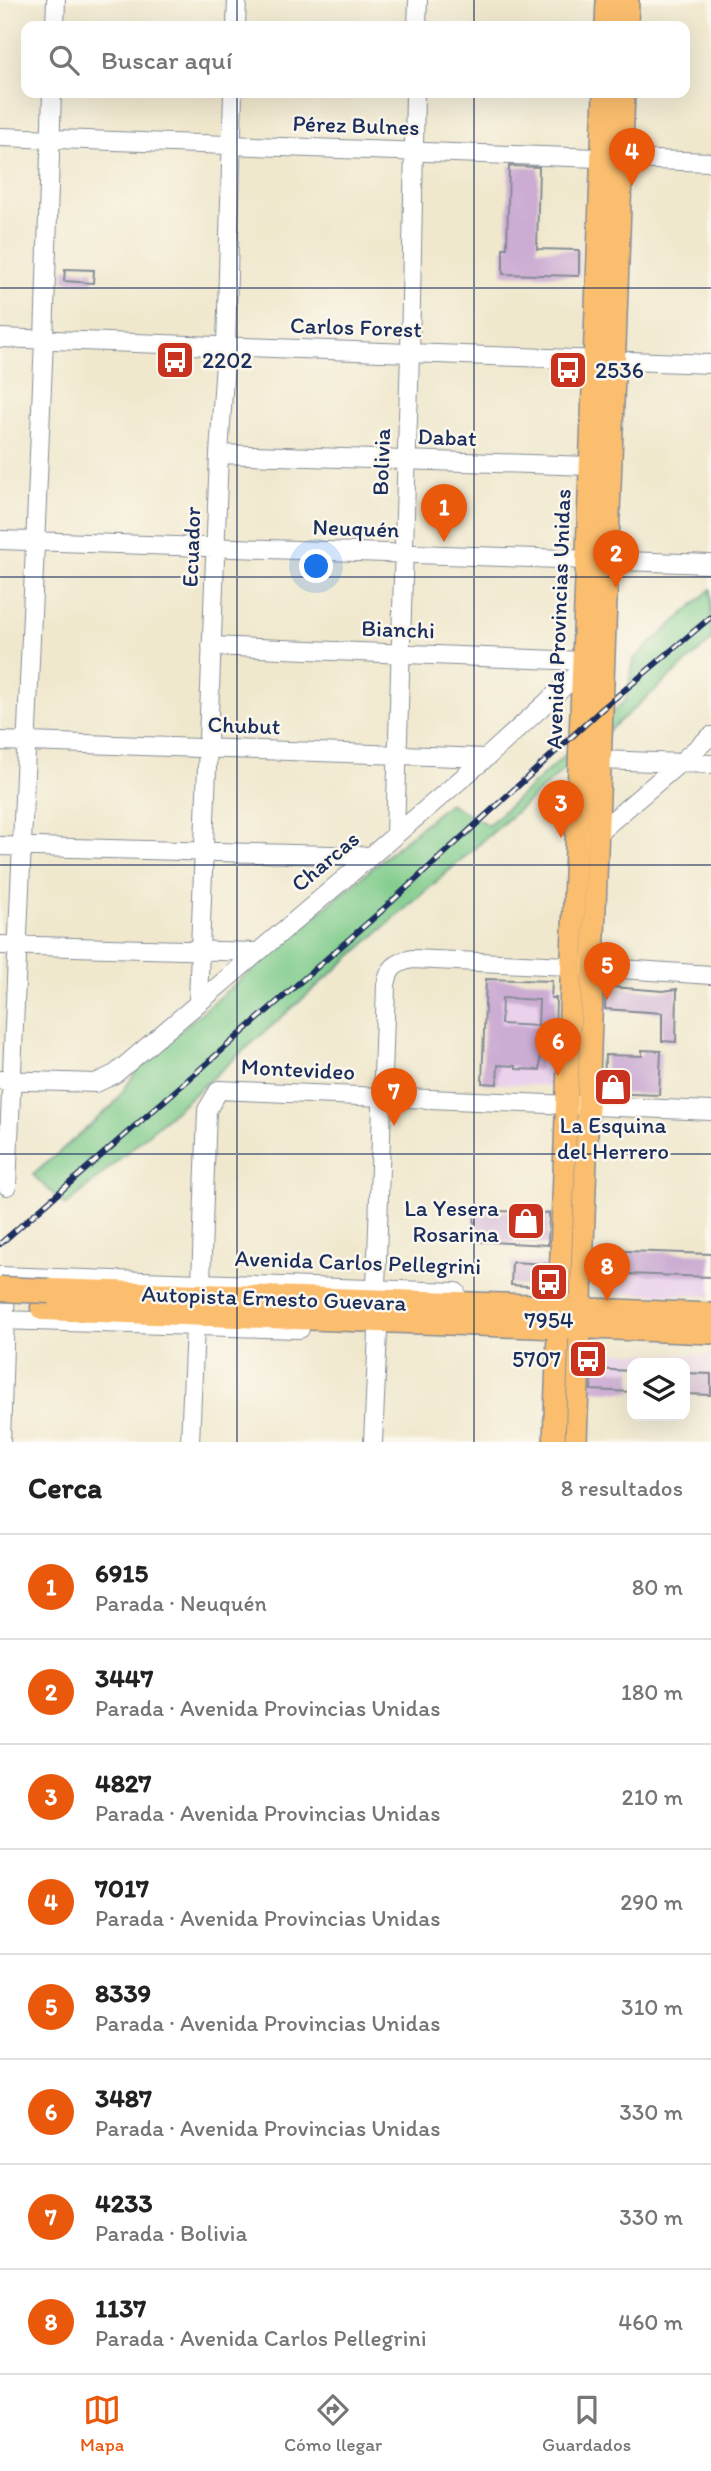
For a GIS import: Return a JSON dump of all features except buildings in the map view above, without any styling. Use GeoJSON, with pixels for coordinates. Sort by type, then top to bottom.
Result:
{"type":"FeatureCollection","features":[{"type":"Feature","properties":{"kind":"highway","name":"Autopista Ernesto Guevara"},"geometry":{"type":"LineString","coordinates":[[2,1280],[46,1299],[562,1317]]}},
{"type":"Feature","properties":{"kind":"highway","name":"Autopista Ernesto Guevara"},"geometry":{"type":"LineString","coordinates":[[2,1315],[46,1299]]}},
{"type":"Feature","properties":{"kind":"main road"},"geometry":{"type":"LineString","coordinates":[[606,21],[607,0]]}},
{"type":"Feature","properties":{"kind":"main road"},"geometry":{"type":"LineString","coordinates":[[627,21],[628,0]]}},
{"type":"Feature","properties":{"kind":"main road","name":"Avenida Provincias Unidas"},"geometry":{"type":"LineString","coordinates":[[605,98],[612,159]]}},
{"type":"Feature","properties":{"kind":"main road","name":"Avenida Provincias Unidas"},"geometry":{"type":"LineString","coordinates":[[554,1442],[577,1105],[582,966],[598,833],[600,760],[597,561],[612,159],[623,98]]}},
{"type":"Feature","properties":{"kind":"main road","name":"Avenida Provincias Unidas"},"geometry":{"type":"LineString","coordinates":[[582,966],[575,853],[582,666],[597,561],[590,466],[604,360]]}},
{"type":"Feature","properties":{"kind":"main road","name":"Avenida Carlos Pellegrini"},"geometry":{"type":"LineString","coordinates":[[562,1317],[711,1314]]}},
{"type":"Feature","properties":{"kind":"main road","name":"Avenida Provincias Unidas"},"geometry":{"type":"LineString","coordinates":[[562,1317],[576,1442]]}},
{"type":"Feature","properties":{"kind":"main road","name":"Avenida Carlos Pellegrini"},"geometry":{"type":"LineString","coordinates":[[562,1317],[711,1333]]}},
{"type":"Feature","properties":{"kind":"street"},"geometry":{"type":"LineString","coordinates":[[55,0],[55,21]]}},
{"type":"Feature","properties":{"kind":"street"},"geometry":{"type":"LineString","coordinates":[[236,21],[237,0]]}},
{"type":"Feature","properties":{"kind":"street"},"geometry":{"type":"LineString","coordinates":[[417,21],[418,0]]}},
{"type":"Feature","properties":{"kind":"street"},"geometry":{"type":"LineString","coordinates":[[7,1186],[9,945],[22,846],[52,98]]}},
{"type":"Feature","properties":{"kind":"street","name":"Ecuador"},"geometry":{"type":"LineString","coordinates":[[198,1002],[219,454],[226,346],[233,98]]}},
{"type":"Feature","properties":{"kind":"street","name":"Bolivia"},"geometry":{"type":"LineString","coordinates":[[395,834],[415,98]]}},
{"type":"Feature","properties":{"kind":"street","name":"Pérez Bulnes"},"geometry":{"type":"LineString","coordinates":[[0,137],[711,162]]}},
{"type":"Feature","properties":{"kind":"street","name":"Carlos Forest"},"geometry":{"type":"LineString","coordinates":[[0,338],[711,364]]}},
{"type":"Feature","properties":{"kind":"street","name":"Dabat"},"geometry":{"type":"LineString","coordinates":[[219,454],[590,466]]}},
{"type":"Feature","properties":{"kind":"street","name":"Neuquén"},"geometry":{"type":"LineString","coordinates":[[0,540],[711,564]]}},
{"type":"Feature","properties":{"kind":"street","name":"Bianchi"},"geometry":{"type":"LineString","coordinates":[[211,646],[400,654],[582,666]]}},
{"type":"Feature","properties":{"kind":"street","name":"Charcas"},"geometry":{"type":"LineString","coordinates":[[6,1080],[96,1083],[115,1074],[486,758],[582,666]]}},
{"type":"Feature","properties":{"kind":"street"},"geometry":{"type":"LineString","coordinates":[[575,853],[711,736]]}},
{"type":"Feature","properties":{"kind":"street","name":"Chubut"},"geometry":{"type":"LineString","coordinates":[[0,741],[486,758]]}},
{"type":"Feature","properties":{"kind":"street"},"geometry":{"type":"LineString","coordinates":[[600,760],[711,764]]}},
{"type":"Feature","properties":{"kind":"street"},"geometry":{"type":"LineString","coordinates":[[0,846],[369,856]]}},
{"type":"Feature","properties":{"kind":"street"},"geometry":{"type":"LineString","coordinates":[[9,945],[256,952]]}},
{"type":"Feature","properties":{"kind":"street"},"geometry":{"type":"LineString","coordinates":[[376,1288],[386,985],[389,971],[398,962],[412,959],[582,966],[711,975]]}},
{"type":"Feature","properties":{"kind":"street","name":"Montevideo"},"geometry":{"type":"LineString","coordinates":[[201,1283],[207,1110],[219,1090],[711,1111]]}},
{"type":"Feature","properties":{"kind":"street"},"geometry":{"type":"LineString","coordinates":[[1,1442],[2,1280]]}},
{"type":"Feature","properties":{"kind":"street","name":"Avenida Carlos Pellegrini"},"geometry":{"type":"LineString","coordinates":[[2,1280],[376,1288],[518,1295],[562,1317]]}},
{"type":"Feature","properties":{"kind":"street","name":"Avenida Carlos Pellegrini"},"geometry":{"type":"LineString","coordinates":[[2,1315],[195,1326],[503,1335],[562,1317]]}},
{"type":"Feature","properties":{"kind":"street"},"geometry":{"type":"LineString","coordinates":[[190,1442],[195,1326]]}},
{"type":"Feature","properties":{"kind":"street"},"geometry":{"type":"LineString","coordinates":[[373,1442],[378,1332]]}},
{"type":"Feature","properties":{"kind":"shaded area"},"geometry":{"type":"Polygon","coordinates":[[[486,979],[557,981],[553,1086],[482,1083],[486,979]]]}},
{"type":"Feature","properties":{"kind":"shaded area"},"geometry":{"type":"Polygon","coordinates":[[[598,1250],[711,1254],[711,1296],[597,1292],[598,1250]]]}},
{"type":"Feature","properties":{"kind":"shaded area"},"geometry":{"type":"Polygon","coordinates":[[[592,1352],[711,1356],[711,1395],[690,1394],[690,1358],[627,1358],[627,1392],[591,1390],[592,1352]]]}},
{"type":"Feature","properties":{"kind":"green space"},"geometry":{"type":"Polygon","coordinates":[[[711,589],[711,641],[66,1206],[33,1175],[113,1105],[143,1062],[449,803],[488,825],[626,700],[634,659],[711,589]]]}},
{"type":"Feature","properties":{"kind":"railway"},"geometry":{"type":"LineString","coordinates":[[0,1244],[378,914],[602,709],[711,617]]}},
{"type":"Feature","properties":{"kind":"place","name":"7017"},"geometry":{"type":"Point","coordinates":[632,186]}},
{"type":"Feature","properties":{"kind":"place","name":"2202"},"geometry":{"type":"Point","coordinates":[175,360]}},
{"type":"Feature","properties":{"kind":"place","name":"2536"},"geometry":{"type":"Point","coordinates":[568,370]}},
{"type":"Feature","properties":{"kind":"place","name":"6915"},"geometry":{"type":"Point","coordinates":[444,542]}},
{"type":"Feature","properties":{"kind":"place","name":"3447"},"geometry":{"type":"Point","coordinates":[616,588]}},
{"type":"Feature","properties":{"kind":"place","name":"4827"},"geometry":{"type":"Point","coordinates":[561,838]}},
{"type":"Feature","properties":{"kind":"place","name":"8339"},"geometry":{"type":"Point","coordinates":[607,1000]}},
{"type":"Feature","properties":{"kind":"place","name":"3487"},"geometry":{"type":"Point","coordinates":[558,1076]}},
{"type":"Feature","properties":{"kind":"place","name":"La Esquina del Herrero"},"geometry":{"type":"Point","coordinates":[613,1087]}},
{"type":"Feature","properties":{"kind":"place","name":"4233"},"geometry":{"type":"Point","coordinates":[394,1126]}},
{"type":"Feature","properties":{"kind":"place","name":"La Yesera Rosarina"},"geometry":{"type":"Point","coordinates":[526,1221]}},
{"type":"Feature","properties":{"kind":"place","name":"7954"},"geometry":{"type":"Point","coordinates":[549,1282]}},
{"type":"Feature","properties":{"kind":"place","name":"1137"},"geometry":{"type":"Point","coordinates":[607,1301]}},
{"type":"Feature","properties":{"kind":"place","name":"5707"},"geometry":{"type":"Point","coordinates":[588,1359]}}]}
